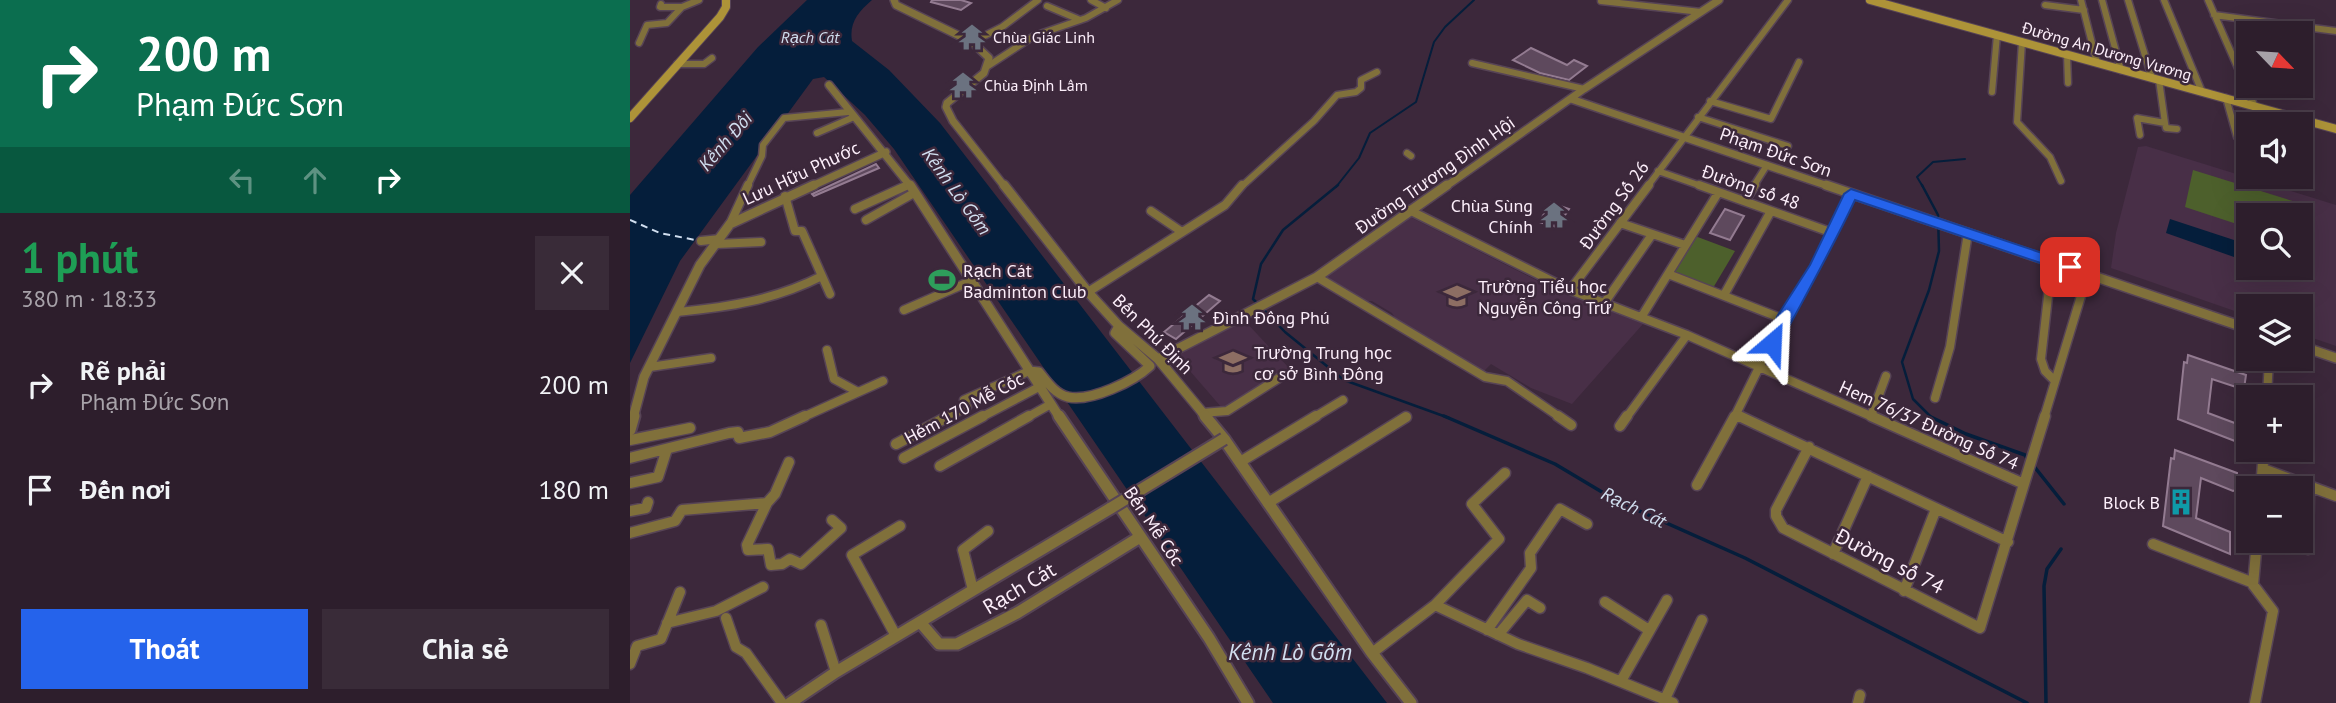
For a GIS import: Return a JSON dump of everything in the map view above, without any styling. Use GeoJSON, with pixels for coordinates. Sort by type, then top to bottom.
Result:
{"type":"FeatureCollection","features":[{"type":"Feature","properties":{"kind":"main road"},"geometry":{"type":"LineString","coordinates":[[630,118],[723,12],[726,0]]}},
{"type":"Feature","properties":{"kind":"main road","name":"Đường An Dương Vương"},"geometry":{"type":"LineString","coordinates":[[1870,0],[2336,130]]}},
{"type":"Feature","properties":{"kind":"street"},"geometry":{"type":"LineString","coordinates":[[661,4],[660,7],[682,7],[699,0]]}},
{"type":"Feature","properties":{"kind":"street"},"geometry":{"type":"LineString","coordinates":[[894,0],[896,5],[972,42],[989,58],[988,66]]}},
{"type":"Feature","properties":{"kind":"street"},"geometry":{"type":"LineString","coordinates":[[972,42],[1002,27],[1038,0]]}},
{"type":"Feature","properties":{"kind":"street"},"geometry":{"type":"LineString","coordinates":[[1091,0],[1106,8]]}},
{"type":"Feature","properties":{"kind":"street"},"geometry":{"type":"LineString","coordinates":[[988,66],[1034,36],[1080,20],[1118,0]]}},
{"type":"Feature","properties":{"kind":"street","name":"Đường Trương Đình Hội"},"geometry":{"type":"LineString","coordinates":[[1158,359],[1317,277],[1584,89],[1719,0]]}},
{"type":"Feature","properties":{"kind":"street","name":"Đường Số 26"},"geometry":{"type":"LineString","coordinates":[[1570,290],[1788,0]]}},
{"type":"Feature","properties":{"kind":"street"},"geometry":{"type":"LineString","coordinates":[[2081,0],[2097,63]]}},
{"type":"Feature","properties":{"kind":"street"},"geometry":{"type":"LineString","coordinates":[[2102,0],[2121,70]]}},
{"type":"Feature","properties":{"kind":"street"},"geometry":{"type":"LineString","coordinates":[[2128,0],[2156,79],[2166,128],[2177,129]]}},
{"type":"Feature","properties":{"kind":"street"},"geometry":{"type":"LineString","coordinates":[[2164,0],[2202,92]]}},
{"type":"Feature","properties":{"kind":"street"},"geometry":{"type":"LineString","coordinates":[[2208,0],[2256,112]]}},
{"type":"Feature","properties":{"kind":"street"},"geometry":{"type":"LineString","coordinates":[[1600,3],[1701,12]]}},
{"type":"Feature","properties":{"kind":"street"},"geometry":{"type":"LineString","coordinates":[[2045,5],[2084,10]]}},
{"type":"Feature","properties":{"kind":"street"},"geometry":{"type":"LineString","coordinates":[[1047,6],[1080,20]]}},
{"type":"Feature","properties":{"kind":"street"},"geometry":{"type":"LineString","coordinates":[[639,43],[647,25],[667,23],[682,7]]}},
{"type":"Feature","properties":{"kind":"street"},"geometry":{"type":"LineString","coordinates":[[2214,15],[2336,31]]}},
{"type":"Feature","properties":{"kind":"street"},"geometry":{"type":"LineString","coordinates":[[1992,92],[1997,35]]}},
{"type":"Feature","properties":{"kind":"street"},"geometry":{"type":"LineString","coordinates":[[2022,42],[2017,122],[2039,142],[2058,169],[2061,181]]}},
{"type":"Feature","properties":{"kind":"street"},"geometry":{"type":"LineString","coordinates":[[2067,55],[2068,83]]}},
{"type":"Feature","properties":{"kind":"street"},"geometry":{"type":"LineString","coordinates":[[677,64],[704,64],[712,58]]}},
{"type":"Feature","properties":{"kind":"street"},"geometry":{"type":"LineString","coordinates":[[1710,102],[1771,119],[1799,62]]}},
{"type":"Feature","properties":{"kind":"street"},"geometry":{"type":"LineString","coordinates":[[1472,63],[1584,89]]}},
{"type":"Feature","properties":{"kind":"street","name":"Bến Phú Định"},"geometry":{"type":"LineString","coordinates":[[988,66],[947,103],[946,107],[953,121],[1088,292],[1119,326],[1158,359],[1224,439],[1372,653],[1411,703]]}},
{"type":"Feature","properties":{"kind":"street"},"geometry":{"type":"LineString","coordinates":[[1088,292],[1225,205],[1245,182],[1314,121],[1337,95],[1356,92],[1361,88],[1360,80],[1377,72]]}},
{"type":"Feature","properties":{"kind":"street","name":"Bến Mễ Cốc"},"geometry":{"type":"LineString","coordinates":[[829,85],[851,114],[887,152],[1013,342],[1029,371],[1043,384],[1051,404],[1209,638],[1248,703]]}},
{"type":"Feature","properties":{"kind":"street","name":"Phạm Đức Sơn"},"geometry":{"type":"LineString","coordinates":[[1571,99],[2236,325]]}},
{"type":"Feature","properties":{"kind":"street"},"geometry":{"type":"LineString","coordinates":[[2226,99],[2236,133]]}},
{"type":"Feature","properties":{"kind":"street"},"geometry":{"type":"LineString","coordinates":[[817,133],[851,114]]}},
{"type":"Feature","properties":{"kind":"street","name":"Lưu Hữu Phước"},"geometry":{"type":"LineString","coordinates":[[630,430],[650,367],[700,265],[730,224],[762,156],[763,145],[784,118],[851,114]]}},
{"type":"Feature","properties":{"kind":"street"},"geometry":{"type":"LineString","coordinates":[[1698,117],[1788,146]]}},
{"type":"Feature","properties":{"kind":"street"},"geometry":{"type":"LineString","coordinates":[[2140,135],[2137,118],[2165,123]]}},
{"type":"Feature","properties":{"kind":"street","name":"Lưu Hữu Phước"},"geometry":{"type":"LineString","coordinates":[[730,224],[785,196],[887,152]]}},
{"type":"Feature","properties":{"kind":"street","name":"Đường số 48"},"geometry":{"type":"LineString","coordinates":[[1745,201],[1767,165]]}},
{"type":"Feature","properties":{"kind":"street","name":"Đường số 48"},"geometry":{"type":"LineString","coordinates":[[1658,171],[1833,233]]}},
{"type":"Feature","properties":{"kind":"street"},"geometry":{"type":"LineString","coordinates":[[855,209],[912,189]]}},
{"type":"Feature","properties":{"kind":"street"},"geometry":{"type":"LineString","coordinates":[[866,220],[912,189]]}},
{"type":"Feature","properties":{"kind":"street"},"geometry":{"type":"LineString","coordinates":[[1642,316],[1718,192]]}},
{"type":"Feature","properties":{"kind":"street"},"geometry":{"type":"LineString","coordinates":[[1697,485],[1761,367],[1783,319],[1833,233],[1851,194]]}},
{"type":"Feature","properties":{"kind":"street"},"geometry":{"type":"LineString","coordinates":[[785,196],[795,231],[802,231],[830,294]]}},
{"type":"Feature","properties":{"kind":"street","name":"Hem 76/37 Đường Số 74"},"geometry":{"type":"LineString","coordinates":[[1409,210],[1570,290],[1687,335],[2024,484],[1980,628]]}},
{"type":"Feature","properties":{"kind":"street"},"geometry":{"type":"LineString","coordinates":[[1151,211],[1182,232]]}},
{"type":"Feature","properties":{"kind":"street"},"geometry":{"type":"LineString","coordinates":[[1724,295],[1771,211]]}},
{"type":"Feature","properties":{"kind":"street"},"geometry":{"type":"LineString","coordinates":[[1620,223],[1651,236],[1685,245]]}},
{"type":"Feature","properties":{"kind":"street"},"geometry":{"type":"LineString","coordinates":[[1935,398],[1950,347],[1968,233]]}},
{"type":"Feature","properties":{"kind":"street"},"geometry":{"type":"LineString","coordinates":[[1605,302],[1651,236]]}},
{"type":"Feature","properties":{"kind":"street"},"geometry":{"type":"LineString","coordinates":[[701,241],[761,242]]}},
{"type":"Feature","properties":{"kind":"street"},"geometry":{"type":"LineString","coordinates":[[2052,261],[2041,359],[2045,370],[2055,381]]}},
{"type":"Feature","properties":{"kind":"street"},"geometry":{"type":"LineString","coordinates":[[1668,274],[1783,319]]}},
{"type":"Feature","properties":{"kind":"street"},"geometry":{"type":"LineString","coordinates":[[2024,484],[2088,274]]}},
{"type":"Feature","properties":{"kind":"street"},"geometry":{"type":"LineString","coordinates":[[677,312],[747,306],[795,290],[822,276]]}},
{"type":"Feature","properties":{"kind":"street"},"geometry":{"type":"LineString","coordinates":[[1317,277],[1448,357],[1485,377],[1507,382],[1572,425]]}},
{"type":"Feature","properties":{"kind":"street"},"geometry":{"type":"LineString","coordinates":[[904,310],[971,281]]}},
{"type":"Feature","properties":{"kind":"street"},"geometry":{"type":"LineString","coordinates":[[1043,384],[1068,397],[1089,396],[1145,372],[1149,364],[1115,333],[1119,326]]}},
{"type":"Feature","properties":{"kind":"street"},"geometry":{"type":"LineString","coordinates":[[1620,426],[1687,335]]}},
{"type":"Feature","properties":{"kind":"street"},"geometry":{"type":"LineString","coordinates":[[827,350],[834,379],[858,392]]}},
{"type":"Feature","properties":{"kind":"street"},"geometry":{"type":"LineString","coordinates":[[2313,350],[2336,358]]}},
{"type":"Feature","properties":{"kind":"street"},"geometry":{"type":"LineString","coordinates":[[650,367],[711,358]]}},
{"type":"Feature","properties":{"kind":"street"},"geometry":{"type":"LineString","coordinates":[[896,444],[967,407],[964,400],[1029,371]]}},
{"type":"Feature","properties":{"kind":"street"},"geometry":{"type":"LineString","coordinates":[[1871,416],[1885,376]]}},
{"type":"Feature","properties":{"kind":"street"},"geometry":{"type":"LineString","coordinates":[[1202,413],[1227,411],[1279,378]]}},
{"type":"Feature","properties":{"kind":"street"},"geometry":{"type":"LineString","coordinates":[[630,457],[729,433],[738,432],[739,438],[769,432],[883,381]]}},
{"type":"Feature","properties":{"kind":"street","name":"Hẻm 170 Mễ Cốc"},"geometry":{"type":"LineString","coordinates":[[904,458],[1043,384]]}},
{"type":"Feature","properties":{"kind":"street"},"geometry":{"type":"LineString","coordinates":[[1240,462],[1343,400]]}},
{"type":"Feature","properties":{"kind":"street"},"geometry":{"type":"LineString","coordinates":[[940,466],[1051,404]]}},
{"type":"Feature","properties":{"kind":"street"},"geometry":{"type":"LineString","coordinates":[[1736,415],[2008,542]]}},
{"type":"Feature","properties":{"kind":"street"},"geometry":{"type":"LineString","coordinates":[[1268,503],[1406,417]]}},
{"type":"Feature","properties":{"kind":"street"},"geometry":{"type":"LineString","coordinates":[[630,440],[690,428]]}},
{"type":"Feature","properties":{"kind":"street","name":"Rạch Cát"},"geometry":{"type":"LineString","coordinates":[[790,703],[836,672],[1224,439]]}},
{"type":"Feature","properties":{"kind":"street","name":"Đường số 74"},"geometry":{"type":"LineString","coordinates":[[1809,447],[1776,510],[1776,516],[1783,528],[1980,628]]}},
{"type":"Feature","properties":{"kind":"street"},"geometry":{"type":"LineString","coordinates":[[630,483],[658,477],[667,449]]}},
{"type":"Feature","properties":{"kind":"street"},"geometry":{"type":"LineString","coordinates":[[789,462],[747,545],[748,550],[768,549],[771,565],[782,564],[790,559],[801,564],[841,528],[832,520]]}},
{"type":"Feature","properties":{"kind":"street"},"geometry":{"type":"LineString","coordinates":[[2263,462],[2263,476]]}},
{"type":"Feature","properties":{"kind":"street"},"geometry":{"type":"LineString","coordinates":[[2263,469],[2281,476]]}},
{"type":"Feature","properties":{"kind":"street"},"geometry":{"type":"LineString","coordinates":[[1372,653],[1435,605],[1499,539],[1472,504],[1506,473]]}},
{"type":"Feature","properties":{"kind":"street"},"geometry":{"type":"LineString","coordinates":[[1833,554],[1868,477]]}},
{"type":"Feature","properties":{"kind":"street"},"geometry":{"type":"LineString","coordinates":[[2313,488],[2336,496]]}},
{"type":"Feature","properties":{"kind":"street"},"geometry":{"type":"LineString","coordinates":[[630,511],[646,508],[648,502]]}},
{"type":"Feature","properties":{"kind":"street"},"geometry":{"type":"LineString","coordinates":[[630,533],[675,521],[682,510],[767,503]]}},
{"type":"Feature","properties":{"kind":"street"},"geometry":{"type":"LineString","coordinates":[[1487,630],[1531,568],[1530,553],[1560,509],[1587,524]]}},
{"type":"Feature","properties":{"kind":"street"},"geometry":{"type":"LineString","coordinates":[[1904,591],[1936,509]]}},
{"type":"Feature","properties":{"kind":"street"},"geometry":{"type":"LineString","coordinates":[[896,636],[852,555],[900,526]]}},
{"type":"Feature","properties":{"kind":"street"},"geometry":{"type":"LineString","coordinates":[[973,590],[963,550],[988,531]]}},
{"type":"Feature","properties":{"kind":"street","name":"Rạch Cát"},"geometry":{"type":"LineString","coordinates":[[920,622],[937,644],[947,647],[957,644],[1017,612],[1140,537]]}},
{"type":"Feature","properties":{"kind":"street"},"geometry":{"type":"LineString","coordinates":[[2153,544],[2253,584],[2273,611],[2255,703]]}},
{"type":"Feature","properties":{"kind":"street"},"geometry":{"type":"LineString","coordinates":[[2253,584],[2256,553]]}},
{"type":"Feature","properties":{"kind":"street"},"geometry":{"type":"LineString","coordinates":[[667,623],[716,611],[763,587]]}},
{"type":"Feature","properties":{"kind":"street"},"geometry":{"type":"LineString","coordinates":[[630,664],[637,646],[661,639],[680,592]]}},
{"type":"Feature","properties":{"kind":"street"},"geometry":{"type":"LineString","coordinates":[[1498,635],[1527,600],[1540,608]]}},
{"type":"Feature","properties":{"kind":"street"},"geometry":{"type":"LineString","coordinates":[[1621,681],[1667,600]]}},
{"type":"Feature","properties":{"kind":"street"},"geometry":{"type":"LineString","coordinates":[[1605,602],[1649,630]]}},
{"type":"Feature","properties":{"kind":"street"},"geometry":{"type":"LineString","coordinates":[[1435,605],[1498,635],[1669,701],[1702,620]]}},
{"type":"Feature","properties":{"kind":"street"},"geometry":{"type":"LineString","coordinates":[[726,618],[736,647],[746,653],[782,703]]}},
{"type":"Feature","properties":{"kind":"street"},"geometry":{"type":"LineString","coordinates":[[821,625],[836,672]]}},
{"type":"Feature","properties":{"kind":"shaded area"},"geometry":{"type":"Polygon","coordinates":[[[2146,146],[2236,174],[2236,189],[2284,189],[2336,205],[2336,346],[2313,338],[2313,294],[2236,294],[2236,311],[2111,268],[2116,233],[2138,147],[2146,146]]]}},
{"type":"Feature","properties":{"kind":"shaded area","name":"Trường Tiểu học Nguyễn Công Trứ"},"geometry":{"type":"Polygon","coordinates":[[[1410,217],[1560,292],[1643,324],[1572,404],[1531,388],[1491,364],[1484,371],[1396,320],[1392,313],[1372,301],[1364,301],[1326,277],[1410,217]]]}},
{"type":"Feature","properties":{"kind":"shaded area","name":"Trường Trung học cơ sở Bình Đông"},"geometry":{"type":"Polygon","coordinates":[[[1243,319],[1289,368],[1222,408],[1177,356],[1243,319]]]}},
{"type":"Feature","properties":{"kind":"green space"},"geometry":{"type":"Polygon","coordinates":[[[2193,170],[2236,183],[2236,189],[2254,189],[2299,203],[2236,203],[2236,224],[2185,207],[2193,170]]]}},
{"type":"Feature","properties":{"kind":"green space"},"geometry":{"type":"Polygon","coordinates":[[[1695,236],[1735,251],[1713,288],[1672,272],[1695,236]]]}},
{"type":"Feature","properties":{"kind":"water","name":"Kênh Lò Gốm"},"geometry":{"type":"Polygon","coordinates":[[[807,0],[872,0],[856,18],[852,41],[889,70],[940,123],[1387,703],[1273,703],[894,149],[865,115],[824,77],[813,79],[680,261],[630,363],[630,195],[758,47],[807,0]]]}},
{"type":"Feature","properties":{"kind":"water"},"geometry":{"type":"Polygon","coordinates":[[[2170,219],[2236,241],[2234,257],[2166,233],[2170,219]]]}},
{"type":"Feature","properties":{"kind":"building"},"geometry":{"type":"Polygon","coordinates":[[[961,0],[971,3],[961,10],[931,2],[961,0]]]}},
{"type":"Feature","properties":{"kind":"building"},"geometry":{"type":"Polygon","coordinates":[[[1531,48],[1567,65],[1574,60],[1587,66],[1569,80],[1540,73],[1513,60],[1531,48]]]}},
{"type":"Feature","properties":{"kind":"building"},"geometry":{"type":"Polygon","coordinates":[[[876,164],[879,168],[814,196],[812,194],[876,164]]]}},
{"type":"Feature","properties":{"kind":"building","name":"Chùa Sùng Chính"},"geometry":{"type":"Polygon","coordinates":[[[1551,203],[1569,209],[1557,227],[1539,222],[1551,203]]]}},
{"type":"Feature","properties":{"kind":"building"},"geometry":{"type":"Polygon","coordinates":[[[1725,209],[1744,216],[1730,240],[1710,233],[1725,209]]]}},
{"type":"Feature","properties":{"kind":"building","name":"Đình Đông Phú"},"geometry":{"type":"Polygon","coordinates":[[[1209,295],[1220,301],[1176,339],[1164,332],[1209,295]]]}},
{"type":"Feature","properties":{"kind":"building"},"geometry":{"type":"Polygon","coordinates":[[[2188,355],[2246,375],[2245,385],[2236,387],[2212,379],[2208,413],[2236,424],[2236,441],[2178,419],[2184,362],[2187,363],[2188,355]]]}},
{"type":"Feature","properties":{"kind":"building","name":"Block B"},"geometry":{"type":"Polygon","coordinates":[[[2175,450],[2237,473],[2236,490],[2233,491],[2201,478],[2196,518],[2230,532],[2230,554],[2163,526],[2171,458],[2174,459],[2175,450]]]}},
{"type":"Feature","properties":{"kind":"waterway"},"geometry":{"type":"LineString","coordinates":[[1337,186],[1359,158],[1370,133],[1416,102],[1434,42],[1445,27],[1474,0]]}},
{"type":"Feature","properties":{"kind":"waterway"},"geometry":{"type":"LineString","coordinates":[[1923,187],[1917,177],[1933,162],[1965,159]]}},
{"type":"Feature","properties":{"kind":"waterway"},"geometry":{"type":"LineString","coordinates":[[1922,185],[1938,215],[1939,251],[1929,290],[1902,362],[1913,399],[1931,417]]}},
{"type":"Feature","properties":{"kind":"waterway"},"geometry":{"type":"LineString","coordinates":[[1257,303],[1253,299],[1261,264],[1283,230],[1337,186]]}},
{"type":"Feature","properties":{"kind":"waterway","name":"Rạch Cát"},"geometry":{"type":"LineString","coordinates":[[1262,308],[1285,332],[1344,380],[1447,417]]}},
{"type":"Feature","properties":{"kind":"waterway","name":"Rạch Cát"},"geometry":{"type":"LineString","coordinates":[[1447,417],[1555,464],[1617,501],[1745,558],[2027,703]]}},
{"type":"Feature","properties":{"kind":"waterway"},"geometry":{"type":"LineString","coordinates":[[1931,417],[1966,434],[2025,455],[2028,460]]}},
{"type":"Feature","properties":{"kind":"waterway"},"geometry":{"type":"LineString","coordinates":[[2033,465],[2064,504]]}},
{"type":"Feature","properties":{"kind":"waterway"},"geometry":{"type":"LineString","coordinates":[[2046,703],[2044,586],[2047,569],[2061,549]]}},
{"type":"Feature","properties":{"kind":"ferry route"},"geometry":{"type":"LineString","coordinates":[[630,220],[660,233],[700,241]]}},
{"type":"Feature","properties":{"kind":"place","name":"Chùa Giác Linh"},"geometry":{"type":"Point","coordinates":[972,37]}},
{"type":"Feature","properties":{"kind":"place","name":"Chùa Định Lâm"},"geometry":{"type":"Point","coordinates":[963,85]}},
{"type":"Feature","properties":{"kind":"place","name":"Chùa Sùng Chính"},"geometry":{"type":"Point","coordinates":[1554,215]}},
{"type":"Feature","properties":{"kind":"place","name":"Rạch Cát Badminton Club"},"geometry":{"type":"Point","coordinates":[942,280]}},
{"type":"Feature","properties":{"kind":"place","name":"Trường Tiểu học Nguyễn Công Trứ"},"geometry":{"type":"Point","coordinates":[1457,296]}},
{"type":"Feature","properties":{"kind":"place","name":"Đình Đông Phú"},"geometry":{"type":"Point","coordinates":[1192,317]}},
{"type":"Feature","properties":{"kind":"place","name":"Trường Trung học cơ sở Bình Đông"},"geometry":{"type":"Point","coordinates":[1233,362]}},
{"type":"Feature","properties":{"kind":"place","name":"Block B"},"geometry":{"type":"Point","coordinates":[2181,502]}},
{"type":"Feature","properties":{"kind":"route"},"geometry":{"type":"LineString","coordinates":[[1772,343],[1783,319],[1816,266],[1851,194],[2070,267]]}},
{"type":"Feature","properties":{"kind":"water label","name":"Kênh Đôi"},"geometry":{"type":"Point","coordinates":[725,141]}}]}
